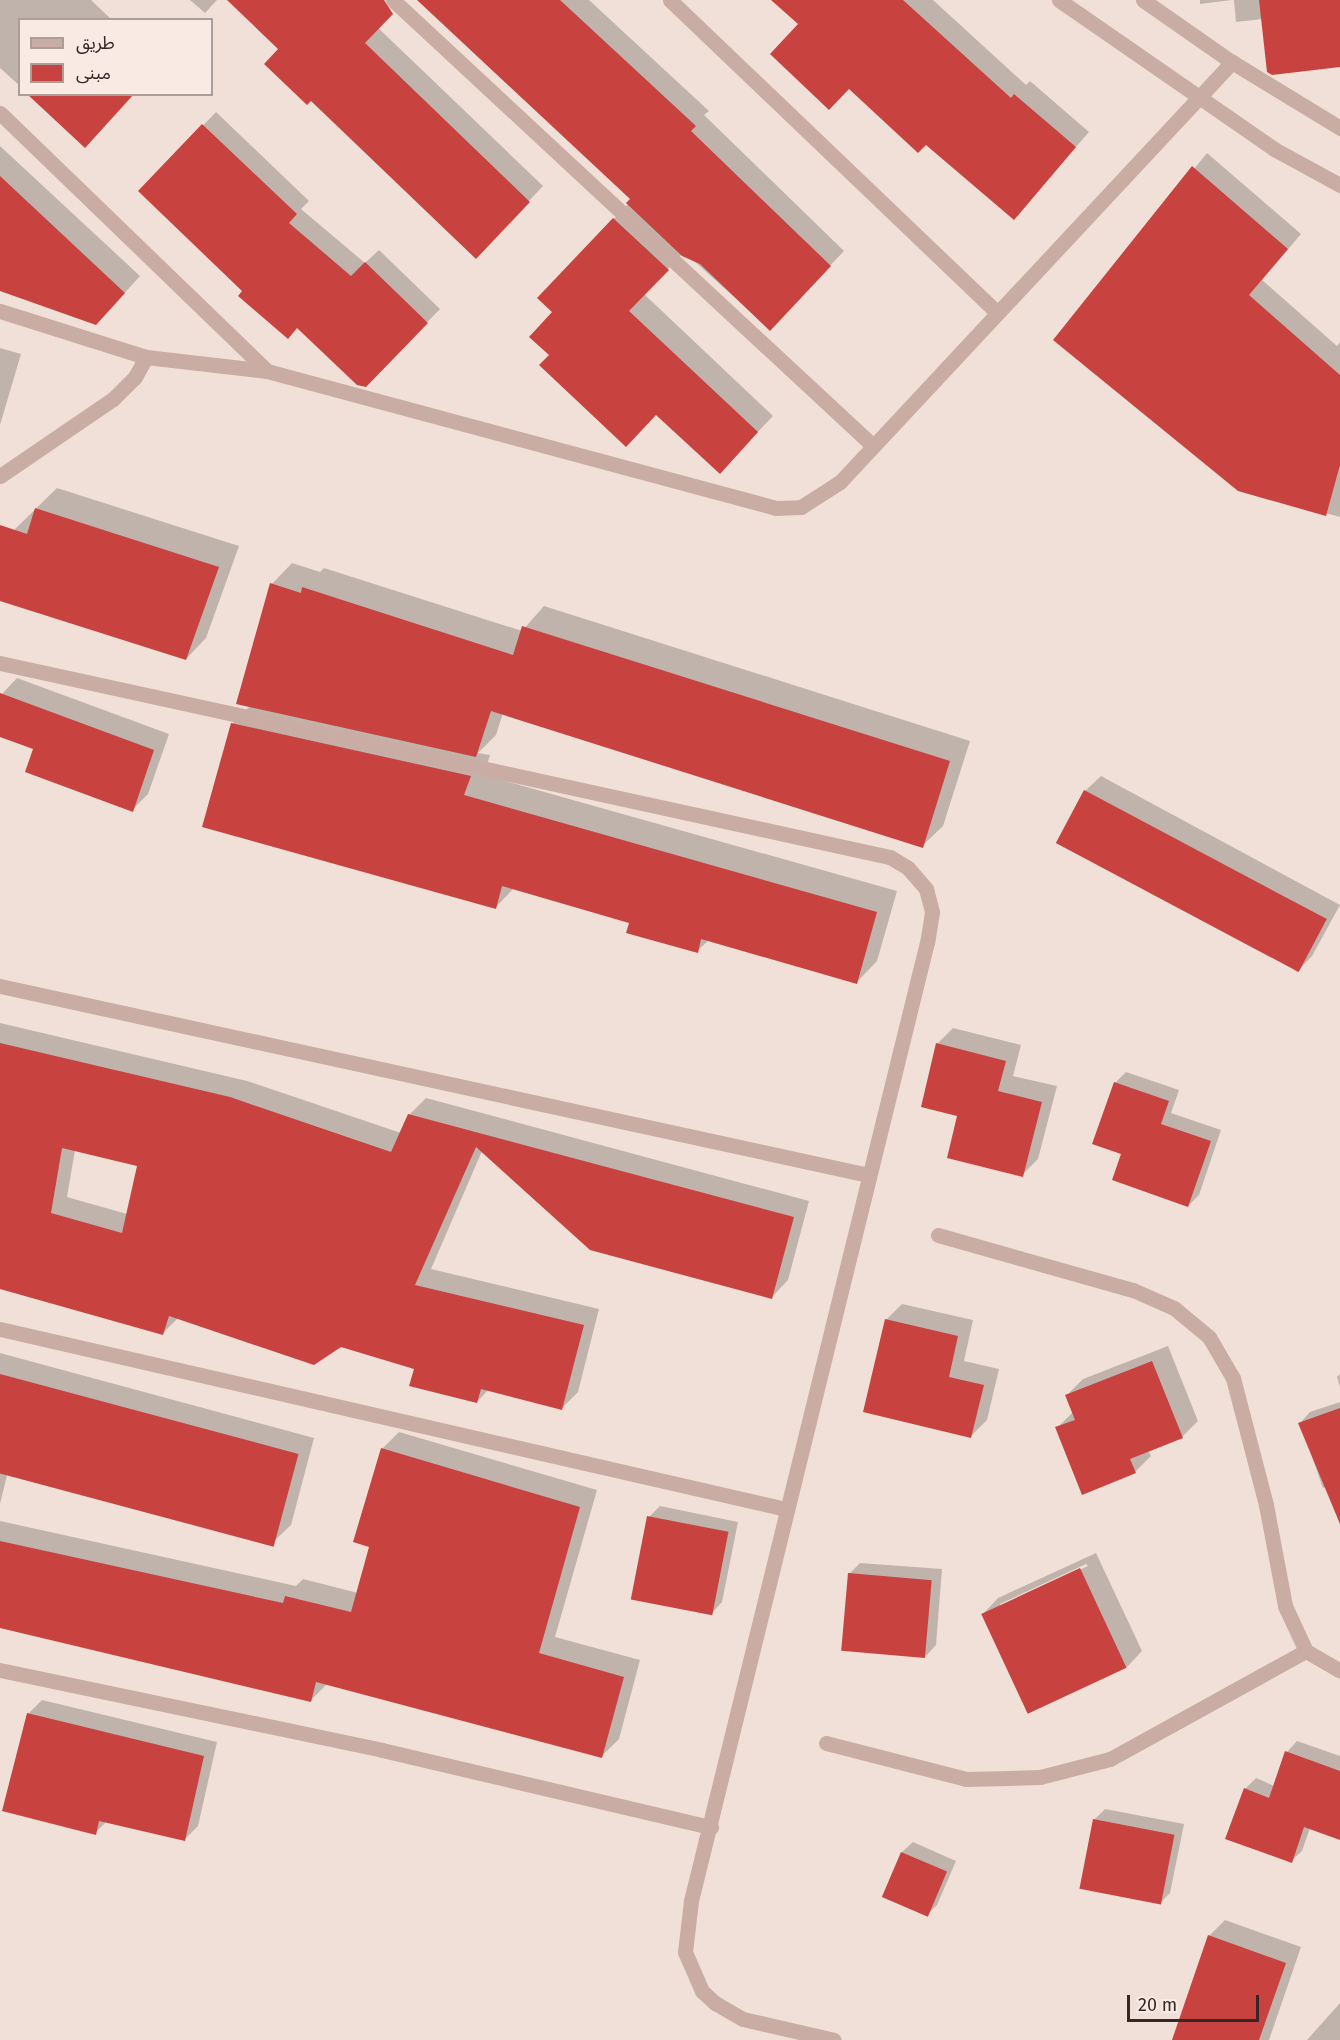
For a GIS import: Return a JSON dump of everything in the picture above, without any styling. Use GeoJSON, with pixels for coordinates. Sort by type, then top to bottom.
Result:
{"type":"FeatureCollection","features":[{"type":"Feature","properties":{"kind":"street"},"geometry":{"type":"LineString","coordinates":[[393,0],[872,445]]}},
{"type":"Feature","properties":{"kind":"street"},"geometry":{"type":"LineString","coordinates":[[670,0],[997,312]]}},
{"type":"Feature","properties":{"kind":"street"},"geometry":{"type":"LineString","coordinates":[[1059,0],[1274,149],[1340,185]]}},
{"type":"Feature","properties":{"kind":"street"},"geometry":{"type":"LineString","coordinates":[[1143,0],[1232,62],[1336,124]]}},
{"type":"Feature","properties":{"kind":"street"},"geometry":{"type":"LineString","coordinates":[[0,311],[146,357],[267,371],[776,508],[801,507],[821,498],[840,482],[872,445],[1232,62]]}},
{"type":"Feature","properties":{"kind":"street"},"geometry":{"type":"LineString","coordinates":[[0,113],[267,371]]}},
{"type":"Feature","properties":{"kind":"street"},"geometry":{"type":"LineString","coordinates":[[0,476],[113,399],[135,377],[146,357]]}},
{"type":"Feature","properties":{"kind":"street"},"geometry":{"type":"LineString","coordinates":[[0,663],[890,857],[908,868],[926,889],[932,912],[711,1827],[691,1901],[685,1952],[702,1991],[743,2019],[834,2040]]}},
{"type":"Feature","properties":{"kind":"street"},"geometry":{"type":"LineString","coordinates":[[0,986],[868,1176]]}},
{"type":"Feature","properties":{"kind":"street"},"geometry":{"type":"LineString","coordinates":[[938,1235],[1132,1290],[1174,1308],[1209,1337],[1233,1378],[1266,1505],[1285,1606],[1306,1651],[1340,1671]]}},
{"type":"Feature","properties":{"kind":"street"},"geometry":{"type":"LineString","coordinates":[[0,1329],[786,1509]]}},
{"type":"Feature","properties":{"kind":"street"},"geometry":{"type":"LineString","coordinates":[[826,1743],[966,1779],[1040,1777],[1110,1759],[1306,1651]]}},
{"type":"Feature","properties":{"kind":"street"},"geometry":{"type":"LineString","coordinates":[[0,1670],[371,1748],[711,1827]]}},
{"type":"Feature","properties":{"kind":"building"},"geometry":{"type":"Polygon","coordinates":[[[227,0],[384,0],[393,14],[365,43],[530,202],[476,259],[311,101],[307,105],[264,64],[278,49],[227,0]]]}},
{"type":"Feature","properties":{"kind":"building"},"geometry":{"type":"Polygon","coordinates":[[[417,0],[560,0],[696,126],[691,131],[831,266],[770,331],[700,264],[682,256],[626,203],[630,199],[417,0]]]}},
{"type":"Feature","properties":{"kind":"building"},"geometry":{"type":"Polygon","coordinates":[[[771,0],[903,0],[1011,98],[1014,94],[1076,147],[1014,220],[926,145],[918,153],[849,89],[829,110],[770,54],[798,24],[771,0]]]}},
{"type":"Feature","properties":{"kind":"building"},"geometry":{"type":"Polygon","coordinates":[[[1259,0],[1340,0],[1340,67],[1272,75],[1267,72],[1259,0]]]}},
{"type":"Feature","properties":{"kind":"building"},"geometry":{"type":"Polygon","coordinates":[[[29,96],[132,96],[85,148],[29,96]]]}},
{"type":"Feature","properties":{"kind":"building"},"geometry":{"type":"Polygon","coordinates":[[[202,124],[297,214],[289,223],[351,276],[365,262],[428,323],[366,387],[357,385],[297,328],[288,339],[238,296],[242,291],[138,191],[202,124]]]}},
{"type":"Feature","properties":{"kind":"building"},"geometry":{"type":"Polygon","coordinates":[[[1192,166],[1288,249],[1249,295],[1340,375],[1340,465],[1326,516],[1238,491],[1053,340],[1192,166]]]}},
{"type":"Feature","properties":{"kind":"building"},"geometry":{"type":"Polygon","coordinates":[[[0,176],[125,293],[96,325],[0,291],[0,176]]]}},
{"type":"Feature","properties":{"kind":"building"},"geometry":{"type":"Polygon","coordinates":[[[613,218],[669,270],[629,311],[758,432],[720,474],[656,415],[626,447],[539,365],[549,355],[529,337],[552,312],[537,298],[613,218]]]}},
{"type":"Feature","properties":{"kind":"building"},"geometry":{"type":"Polygon","coordinates":[[[35,508],[219,567],[186,660],[0,601],[0,525],[27,534],[35,508]]]}},
{"type":"Feature","properties":{"kind":"building"},"geometry":{"type":"Polygon","coordinates":[[[270,583],[301,593],[302,587],[513,655],[522,626],[950,761],[923,848],[491,711],[476,757],[236,704],[270,583]]]}},
{"type":"Feature","properties":{"kind":"building"},"geometry":{"type":"Polygon","coordinates":[[[0,693],[154,750],[133,812],[25,772],[33,749],[0,737],[0,693]]]}},
{"type":"Feature","properties":{"kind":"building"},"geometry":{"type":"Polygon","coordinates":[[[231,723],[471,776],[464,795],[877,912],[857,984],[701,939],[698,953],[626,933],[629,923],[502,886],[496,909],[202,827],[231,723]]]}},
{"type":"Feature","properties":{"kind":"building"},"geometry":{"type":"Polygon","coordinates":[[[1084,790],[1327,919],[1299,972],[1056,843],[1084,790]]]}},
{"type":"Feature","properties":{"kind":"building"},"geometry":{"type":"Polygon","coordinates":[[[0,1043],[230,1097],[391,1152],[408,1114],[794,1217],[772,1299],[590,1250],[476,1147],[415,1285],[584,1325],[562,1410],[481,1389],[477,1403],[409,1386],[414,1369],[341,1347],[314,1365],[169,1316],[163,1335],[0,1289],[0,1043]],[[62,1148],[51,1213],[122,1233],[137,1166],[62,1148]]]}},
{"type":"Feature","properties":{"kind":"building"},"geometry":{"type":"Polygon","coordinates":[[[936,1043],[1006,1061],[998,1091],[1042,1102],[1023,1177],[947,1158],[957,1116],[921,1107],[936,1043]]]}},
{"type":"Feature","properties":{"kind":"building"},"geometry":{"type":"Polygon","coordinates":[[[1114,1082],[1169,1101],[1161,1124],[1211,1141],[1188,1207],[1112,1180],[1121,1154],[1092,1144],[1114,1082]]]}},
{"type":"Feature","properties":{"kind":"building"},"geometry":{"type":"Polygon","coordinates":[[[885,1319],[958,1336],[949,1377],[984,1385],[971,1438],[863,1412],[885,1319]]]}},
{"type":"Feature","properties":{"kind":"building"},"geometry":{"type":"Polygon","coordinates":[[[1152,1361],[1183,1438],[1130,1459],[1136,1473],[1082,1495],[1055,1427],[1075,1420],[1065,1395],[1152,1361]]]}},
{"type":"Feature","properties":{"kind":"building"},"geometry":{"type":"Polygon","coordinates":[[[0,1374],[298,1454],[274,1547],[0,1473],[0,1374]]]}},
{"type":"Feature","properties":{"kind":"building"},"geometry":{"type":"Polygon","coordinates":[[[1340,1408],[1340,1524],[1298,1423],[1340,1408]]]}},
{"type":"Feature","properties":{"kind":"building"},"geometry":{"type":"Polygon","coordinates":[[[381,1448],[580,1507],[539,1653],[624,1677],[602,1758],[316,1682],[311,1702],[0,1628],[0,1541],[283,1603],[285,1596],[351,1612],[369,1547],[353,1542],[381,1448]]]}},
{"type":"Feature","properties":{"kind":"building"},"geometry":{"type":"Polygon","coordinates":[[[647,1516],[728,1532],[712,1615],[631,1599],[647,1516]]]}},
{"type":"Feature","properties":{"kind":"building"},"geometry":{"type":"Polygon","coordinates":[[[1080,1568],[1126,1668],[1028,1714],[981,1614],[1080,1568]]]}},
{"type":"Feature","properties":{"kind":"building"},"geometry":{"type":"Polygon","coordinates":[[[848,1573],[932,1580],[925,1658],[841,1651],[848,1573]]]}},
{"type":"Feature","properties":{"kind":"building"},"geometry":{"type":"Polygon","coordinates":[[[27,1713],[204,1756],[185,1841],[99,1821],[96,1835],[2,1811],[27,1713]]]}},
{"type":"Feature","properties":{"kind":"building"},"geometry":{"type":"Polygon","coordinates":[[[1285,1751],[1340,1771],[1340,1840],[1304,1827],[1292,1863],[1225,1839],[1244,1788],[1269,1798],[1285,1751]]]}},
{"type":"Feature","properties":{"kind":"building"},"geometry":{"type":"Polygon","coordinates":[[[1093,1819],[1174,1835],[1161,1905],[1079,1889],[1093,1819]]]}},
{"type":"Feature","properties":{"kind":"building"},"geometry":{"type":"Polygon","coordinates":[[[901,1852],[947,1872],[928,1917],[882,1897],[901,1852]]]}},
{"type":"Feature","properties":{"kind":"building"},"geometry":{"type":"Polygon","coordinates":[[[1208,1935],[1286,1963],[1259,2040],[1172,2040],[1208,1935]]]}}]}
